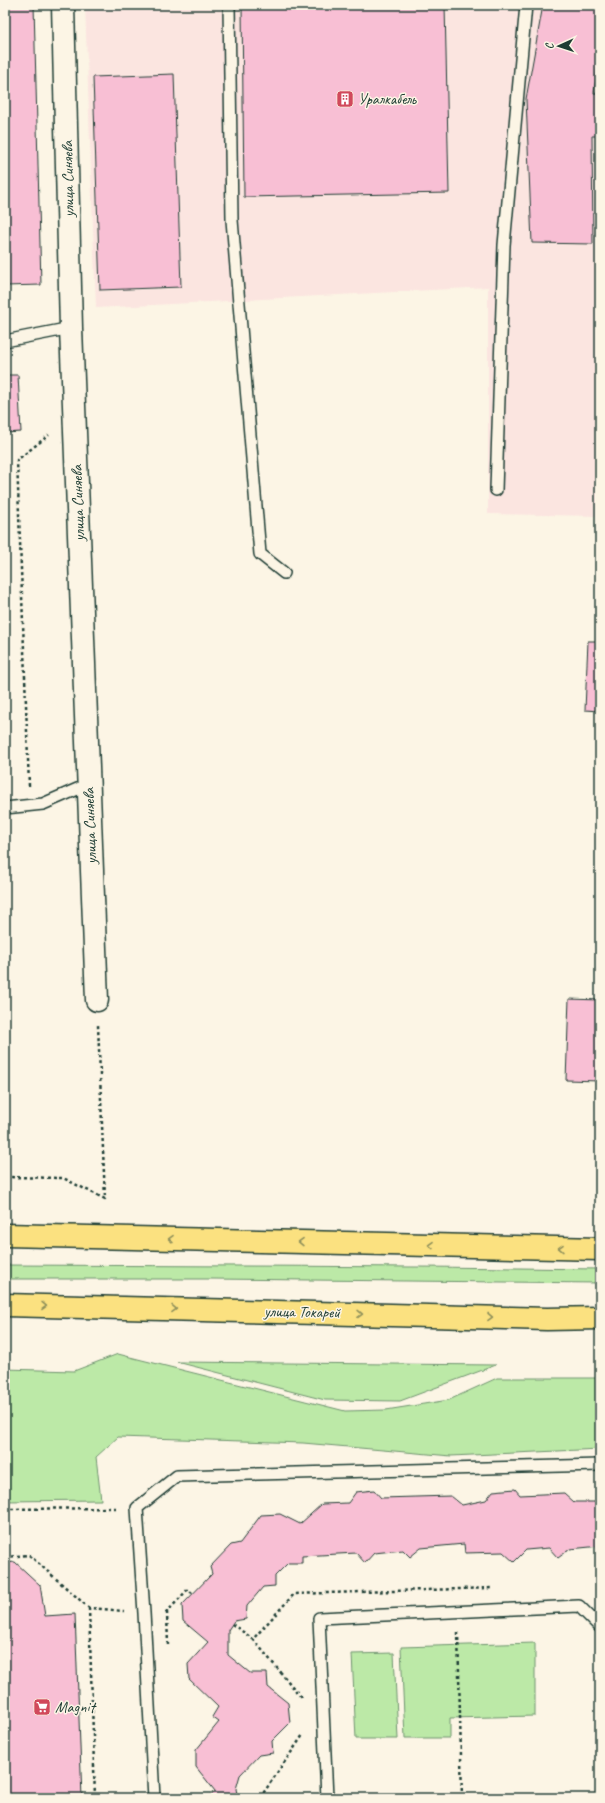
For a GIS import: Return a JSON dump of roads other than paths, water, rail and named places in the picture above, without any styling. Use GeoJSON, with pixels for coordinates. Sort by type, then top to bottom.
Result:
{"type":"FeatureCollection","features":[{"type":"Feature","properties":{"kind":"main road"},"geometry":{"type":"LineString","coordinates":[[5,1235],[600,1249]]}},
{"type":"Feature","properties":{"kind":"main road","name":"улица Токарей"},"geometry":{"type":"LineString","coordinates":[[5,1305],[547,1319],[600,1318]]}},
{"type":"Feature","properties":{"kind":"street","name":"улица Синяева"},"geometry":{"type":"LineString","coordinates":[[63,5],[71,328],[97,1000]]}},
{"type":"Feature","properties":{"kind":"lane"},"geometry":{"type":"LineString","coordinates":[[229,5],[232,220],[260,554],[284,573]]}},
{"type":"Feature","properties":{"kind":"lane"},"geometry":{"type":"LineString","coordinates":[[496,490],[504,245],[526,5]]}},
{"type":"Feature","properties":{"kind":"lane"},"geometry":{"type":"LineString","coordinates":[[5,341],[71,328]]}},
{"type":"Feature","properties":{"kind":"lane"},"geometry":{"type":"LineString","coordinates":[[5,808],[42,804],[89,784]]}},
{"type":"Feature","properties":{"kind":"lane"},"geometry":{"type":"LineString","coordinates":[[154,1798],[137,1508],[177,1476],[600,1465]]}},
{"type":"Feature","properties":{"kind":"lane"},"geometry":{"type":"LineString","coordinates":[[328,1798],[319,1618],[578,1606],[600,1627]]}},
{"type":"Feature","properties":{"kind":"place","name":"Уралкабель"},"geometry":{"type":"Point","coordinates":[345,99]}},
{"type":"Feature","properties":{"kind":"place","name":"Magnit"},"geometry":{"type":"Point","coordinates":[42,1707]}}]}
